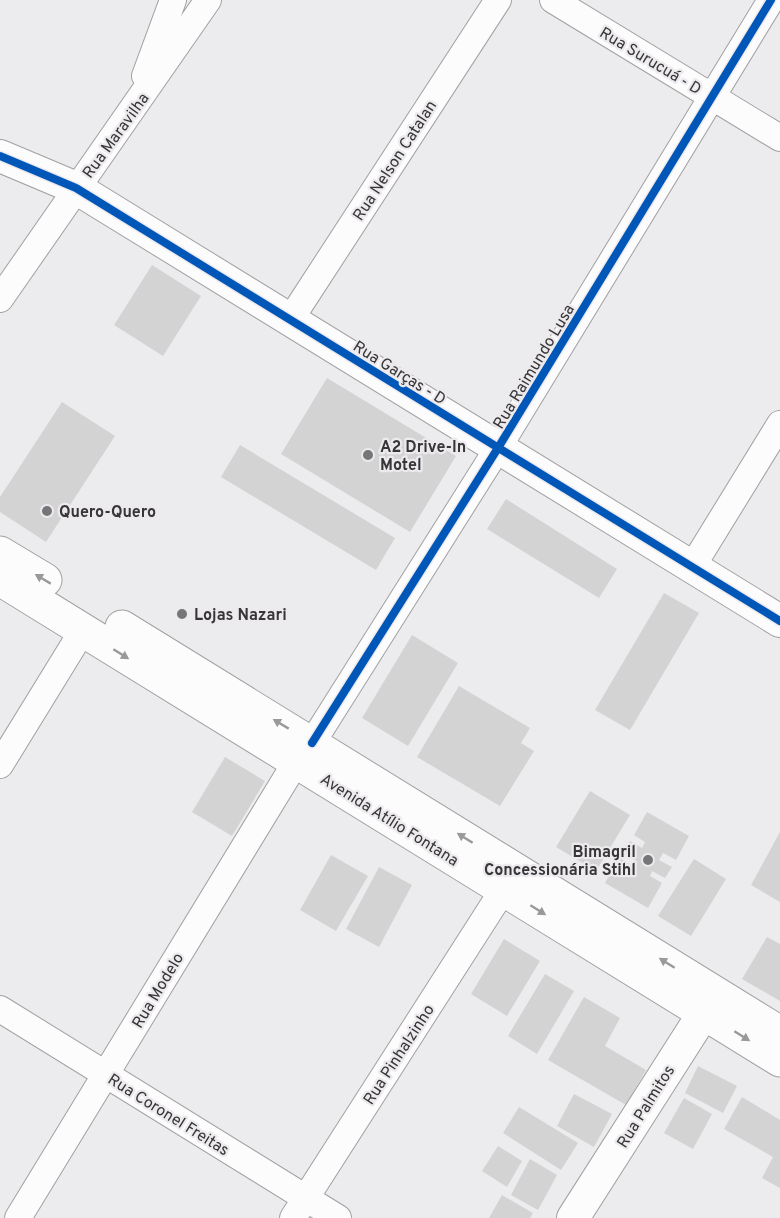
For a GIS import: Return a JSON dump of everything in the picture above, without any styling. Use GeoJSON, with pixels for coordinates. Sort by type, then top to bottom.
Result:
{"type":"FeatureCollection","features":[{"type":"Feature","properties":{"kind":"main road","name":"Avenida Atílio Fontana"},"geometry":{"type":"LineString","coordinates":[[0,553],[304,752],[504,890],[710,1003],[780,1033]]}},
{"type":"Feature","properties":{"kind":"main road","name":"Avenida Atílio Fontana"},"geometry":{"type":"LineString","coordinates":[[0,579],[83,630],[304,752],[710,1003],[780,1060]]}},
{"type":"Feature","properties":{"kind":"street"},"geometry":{"type":"LineString","coordinates":[[132,112],[173,0]]}},
{"type":"Feature","properties":{"kind":"street","name":"Rua Maravilha"},"geometry":{"type":"LineString","coordinates":[[0,299],[208,0]]}},
{"type":"Feature","properties":{"kind":"street","name":"Rua Nelson Catalan"},"geometry":{"type":"LineString","coordinates":[[291,320],[498,0]]}},
{"type":"Feature","properties":{"kind":"street","name":"Rua Surucuá - D"},"geometry":{"type":"LineString","coordinates":[[553,0],[780,138]]}},
{"type":"Feature","properties":{"kind":"street","name":"Rua Raimundo Lusa"},"geometry":{"type":"LineString","coordinates":[[304,752],[498,448],[771,0]]}},
{"type":"Feature","properties":{"kind":"street","name":"Rua Garças - D"},"geometry":{"type":"LineString","coordinates":[[0,156],[76,188],[780,621]]}},
{"type":"Feature","properties":{"kind":"street"},"geometry":{"type":"LineString","coordinates":[[692,567],[780,424]]}},
{"type":"Feature","properties":{"kind":"street"},"geometry":{"type":"LineString","coordinates":[[0,765],[83,630]]}},
{"type":"Feature","properties":{"kind":"street","name":"Rua Modelo"},"geometry":{"type":"LineString","coordinates":[[18,1218],[304,752]]}},
{"type":"Feature","properties":{"kind":"street","name":"Rua Pinhalzinho"},"geometry":{"type":"LineString","coordinates":[[299,1208],[504,890]]}},
{"type":"Feature","properties":{"kind":"street","name":"Rua Palmitos"},"geometry":{"type":"LineString","coordinates":[[573,1218],[710,1003]]}},
{"type":"Feature","properties":{"kind":"street","name":"Rua Coronel Freitas"},"geometry":{"type":"LineString","coordinates":[[0,1009],[105,1074],[299,1208],[338,1218]]}},
{"type":"Feature","properties":{"kind":"building"},"geometry":{"type":"Polygon","coordinates":[[[152,265],[201,296],[163,356],[114,325],[152,265]]]}},
{"type":"Feature","properties":{"kind":"building","name":"A2 Drive-In Motel"},"geometry":{"type":"Polygon","coordinates":[[[327,378],[456,456],[410,532],[281,454],[327,378]]]}},
{"type":"Feature","properties":{"kind":"building"},"geometry":{"type":"Polygon","coordinates":[[[62,402],[115,436],[46,542],[0,512],[0,497],[62,402]]]}},
{"type":"Feature","properties":{"kind":"building"},"geometry":{"type":"Polygon","coordinates":[[[240,445],[395,538],[376,570],[221,477],[240,445]]]}},
{"type":"Feature","properties":{"kind":"building"},"geometry":{"type":"Polygon","coordinates":[[[506,499],[617,569],[599,598],[487,529],[506,499]]]}},
{"type":"Feature","properties":{"kind":"building"},"geometry":{"type":"Polygon","coordinates":[[[664,593],[699,613],[630,730],[595,710],[664,593]]]}},
{"type":"Feature","properties":{"kind":"building"},"geometry":{"type":"Polygon","coordinates":[[[412,635],[458,663],[408,746],[362,718],[412,635]]]}},
{"type":"Feature","properties":{"kind":"building"},"geometry":{"type":"Polygon","coordinates":[[[459,686],[530,728],[521,743],[534,751],[500,806],[417,757],[459,686]]]}},
{"type":"Feature","properties":{"kind":"building"},"geometry":{"type":"Polygon","coordinates":[[[225,757],[265,781],[232,836],[192,812],[225,757]]]}},
{"type":"Feature","properties":{"kind":"building"},"geometry":{"type":"Polygon","coordinates":[[[590,791],[630,815],[596,871],[556,847],[590,791]]]}},
{"type":"Feature","properties":{"kind":"building","name":"Bimagril Concessionária Stihl"},"geometry":{"type":"Polygon","coordinates":[[[647,812],[689,836],[676,860],[663,853],[659,860],[672,867],[665,878],[652,871],[650,876],[662,883],[648,908],[605,883],[619,858],[633,866],[636,861],[623,853],[630,841],[642,848],[645,842],[634,835],[647,812]]]}},
{"type":"Feature","properties":{"kind":"building"},"geometry":{"type":"Polygon","coordinates":[[[780,832],[780,902],[751,885],[780,832]]]}},
{"type":"Feature","properties":{"kind":"building"},"geometry":{"type":"Polygon","coordinates":[[[331,855],[368,876],[336,931],[300,910],[331,855]]]}},
{"type":"Feature","properties":{"kind":"building"},"geometry":{"type":"Polygon","coordinates":[[[694,859],[726,879],[691,936],[658,916],[694,859]]]}},
{"type":"Feature","properties":{"kind":"building"},"geometry":{"type":"Polygon","coordinates":[[[379,867],[412,885],[379,947],[346,929],[379,867]]]}},
{"type":"Feature","properties":{"kind":"building"},"geometry":{"type":"Polygon","coordinates":[[[767,937],[780,944],[780,1001],[742,979],[767,937]]]}},
{"type":"Feature","properties":{"kind":"building"},"geometry":{"type":"Polygon","coordinates":[[[504,939],[540,961],[507,1016],[471,994],[504,939]]]}},
{"type":"Feature","properties":{"kind":"building"},"geometry":{"type":"Polygon","coordinates":[[[545,974],[574,991],[537,1054],[508,1036],[545,974]]]}},
{"type":"Feature","properties":{"kind":"building"},"geometry":{"type":"Polygon","coordinates":[[[584,997],[620,1018],[605,1046],[646,1070],[626,1105],[548,1060],[584,997]]]}},
{"type":"Feature","properties":{"kind":"building"},"geometry":{"type":"Polygon","coordinates":[[[698,1066],[737,1086],[723,1113],[685,1093],[698,1066]]]}},
{"type":"Feature","properties":{"kind":"building"},"geometry":{"type":"Polygon","coordinates":[[[574,1094],[612,1114],[594,1147],[557,1126],[574,1094]]]}},
{"type":"Feature","properties":{"kind":"building"},"geometry":{"type":"Polygon","coordinates":[[[742,1097],[780,1120],[780,1188],[762,1178],[773,1157],[724,1129],[742,1097]]]}},
{"type":"Feature","properties":{"kind":"building"},"geometry":{"type":"Polygon","coordinates":[[[684,1098],[712,1114],[693,1149],[664,1133],[684,1098]]]}},
{"type":"Feature","properties":{"kind":"building"},"geometry":{"type":"Polygon","coordinates":[[[519,1107],[578,1143],[561,1170],[503,1133],[519,1107]]]}},
{"type":"Feature","properties":{"kind":"building"},"geometry":{"type":"Polygon","coordinates":[[[498,1146],[522,1161],[507,1187],[482,1171],[498,1146]]]}},
{"type":"Feature","properties":{"kind":"building"},"geometry":{"type":"Polygon","coordinates":[[[530,1159],[557,1175],[538,1210],[511,1195],[530,1159]]]}},
{"type":"Feature","properties":{"kind":"building"},"geometry":{"type":"Polygon","coordinates":[[[502,1195],[533,1213],[530,1218],[489,1218],[502,1195]]]}},
{"type":"Feature","properties":{"kind":"cycle path"},"geometry":{"type":"LineString","coordinates":[[312,743],[498,448],[771,0]]}},
{"type":"Feature","properties":{"kind":"cycle path"},"geometry":{"type":"LineString","coordinates":[[0,156],[76,188],[780,621]]}},
{"type":"Feature","properties":{"kind":"place","name":"A2 Drive-In Motel"},"geometry":{"type":"Point","coordinates":[368,455]}},
{"type":"Feature","properties":{"kind":"place","name":"Quero-Quero"},"geometry":{"type":"Point","coordinates":[47,511]}},
{"type":"Feature","properties":{"kind":"place","name":"Lojas Nazari"},"geometry":{"type":"Point","coordinates":[182,614]}},
{"type":"Feature","properties":{"kind":"place","name":"Bimagril Concessionária Stihl"},"geometry":{"type":"Point","coordinates":[648,860]}}]}
